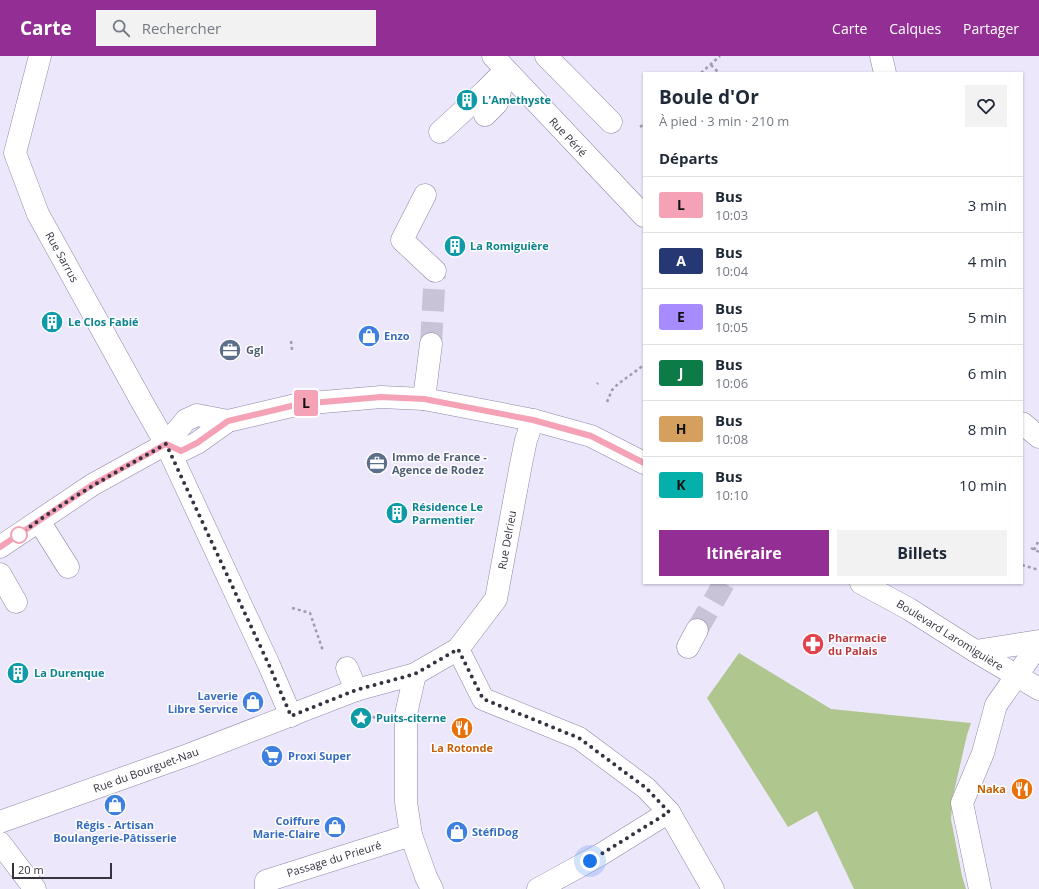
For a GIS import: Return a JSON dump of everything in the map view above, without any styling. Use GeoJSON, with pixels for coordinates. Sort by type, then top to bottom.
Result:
{"type":"FeatureCollection","features":[{"type":"Feature","properties":{"kind":"street","name":"Rue Sarrus"},"geometry":{"type":"LineString","coordinates":[[40,56],[7,154],[38,214],[166,444],[269,665],[291,716]]}},
{"type":"Feature","properties":{"kind":"street"},"geometry":{"type":"LineString","coordinates":[[546,56],[611,122]]}},
{"type":"Feature","properties":{"kind":"street"},"geometry":{"type":"LineString","coordinates":[[881,56],[885,72]]}},
{"type":"Feature","properties":{"kind":"street"},"geometry":{"type":"LineString","coordinates":[[485,115],[497,103],[499,63]]}},
{"type":"Feature","properties":{"kind":"street"},"geometry":{"type":"LineString","coordinates":[[440,132],[485,91],[499,63]]}},
{"type":"Feature","properties":{"kind":"street","name":"Rue Périé"},"geometry":{"type":"LineString","coordinates":[[499,63],[643,215]]}},
{"type":"Feature","properties":{"kind":"street"},"geometry":{"type":"LineString","coordinates":[[425,195],[402,240],[435,271]]}},
{"type":"Feature","properties":{"kind":"street"},"geometry":{"type":"LineString","coordinates":[[424,399],[431,344]]}},
{"type":"Feature","properties":{"kind":"street"},"geometry":{"type":"LineString","coordinates":[[0,547],[92,485],[166,444],[181,451],[197,443],[228,421],[300,404],[381,397],[424,399],[533,420],[591,436],[643,462]]}},
{"type":"Feature","properties":{"kind":"street","name":"Rue Delrieu"},"geometry":{"type":"LineString","coordinates":[[458,649],[496,599],[521,464],[526,440],[533,420]]}},
{"type":"Feature","properties":{"kind":"street"},"geometry":{"type":"LineString","coordinates":[[1023,424],[1039,437]]}},
{"type":"Feature","properties":{"kind":"street"},"geometry":{"type":"LineString","coordinates":[[39,521],[68,567]]}},
{"type":"Feature","properties":{"kind":"street"},"geometry":{"type":"LineString","coordinates":[[0,574],[16,602]]}},
{"type":"Feature","properties":{"kind":"street","name":"Boulevard Laromiguière"},"geometry":{"type":"LineString","coordinates":[[863,584],[909,609],[1039,689]]}},
{"type":"Feature","properties":{"kind":"street"},"geometry":{"type":"LineString","coordinates":[[975,651],[1039,643]]}},
{"type":"Feature","properties":{"kind":"street"},"geometry":{"type":"LineString","coordinates":[[980,889],[962,803],[983,753],[996,705],[1039,643]]}},
{"type":"Feature","properties":{"kind":"street"},"geometry":{"type":"LineString","coordinates":[[458,649],[483,699],[579,738],[646,788],[669,812],[713,889]]}},
{"type":"Feature","properties":{"kind":"street","name":"Rue du Bourguet-Nau"},"geometry":{"type":"LineString","coordinates":[[0,822],[188,755],[356,690],[415,674],[458,649]]}},
{"type":"Feature","properties":{"kind":"street"},"geometry":{"type":"LineString","coordinates":[[347,668],[356,690]]}},
{"type":"Feature","properties":{"kind":"street"},"geometry":{"type":"LineString","coordinates":[[415,674],[406,714],[406,802],[411,836],[432,889]]}},
{"type":"Feature","properties":{"kind":"street"},"geometry":{"type":"LineString","coordinates":[[538,889],[600,855],[669,812]]}},
{"type":"Feature","properties":{"kind":"street","name":"Passage du Prieuré"},"geometry":{"type":"LineString","coordinates":[[266,889],[266,881],[411,836]]}},
{"type":"Feature","properties":{"kind":"street"},"geometry":{"type":"LineString","coordinates":[[0,843],[35,889]]}},
{"type":"Feature","properties":{"kind":"path"},"geometry":{"type":"LineString","coordinates":[[703,72],[720,56]]}},
{"type":"Feature","properties":{"kind":"path"},"geometry":{"type":"LineString","coordinates":[[711,65],[718,72]]}},
{"type":"Feature","properties":{"kind":"path"},"geometry":{"type":"LineString","coordinates":[[291,341],[292,350]]}},
{"type":"Feature","properties":{"kind":"path"},"geometry":{"type":"LineString","coordinates":[[607,402],[612,390],[643,366]]}},
{"type":"Feature","properties":{"kind":"path"},"geometry":{"type":"LineString","coordinates":[[1039,540],[1032,549],[1039,552]]}},
{"type":"Feature","properties":{"kind":"path"},"geometry":{"type":"LineString","coordinates":[[1023,565],[1039,570]]}},
{"type":"Feature","properties":{"kind":"path"},"geometry":{"type":"LineString","coordinates":[[292,608],[310,613],[326,658]]}},
{"type":"Feature","properties":{"kind":"green space"},"geometry":{"type":"Polygon","coordinates":[[[739,653],[831,709],[971,723],[953,796],[951,819],[966,889],[854,889],[817,811],[788,827],[707,698],[739,653]]]}},
{"type":"Feature","properties":{"kind":"tunnel"},"geometry":{"type":"LineString","coordinates":[[431,344],[435,271]]}},
{"type":"Feature","properties":{"kind":"tunnel"},"geometry":{"type":"LineString","coordinates":[[697,630],[723,584]]}},
{"type":"Feature","properties":{"kind":"bus line","name":"L"},"geometry":{"type":"LineString","coordinates":[[0,547],[92,485],[166,444],[181,451],[197,443],[228,421],[300,404],[381,397],[424,399],[533,420],[591,436],[643,462]]}},
{"type":"Feature","properties":{"kind":"place","name":"L'Amethyste"},"geometry":{"type":"Point","coordinates":[467,100]}},
{"type":"Feature","properties":{"kind":"place","name":"La Romiguière"},"geometry":{"type":"Point","coordinates":[455,246]}},
{"type":"Feature","properties":{"kind":"place","name":"Le Clos Fabié"},"geometry":{"type":"Point","coordinates":[52,322]}},
{"type":"Feature","properties":{"kind":"place","name":"Enzo"},"geometry":{"type":"Point","coordinates":[369,336]}},
{"type":"Feature","properties":{"kind":"place","name":"Ggl"},"geometry":{"type":"Point","coordinates":[230,350]}},
{"type":"Feature","properties":{"kind":"place","name":"Immo de France - Agence de Rodez"},"geometry":{"type":"Point","coordinates":[377,463]}},
{"type":"Feature","properties":{"kind":"place","name":"Résidence Le Parmentier"},"geometry":{"type":"Point","coordinates":[397,513]}},
{"type":"Feature","properties":{"kind":"place","name":"Pharmacie du Palais"},"geometry":{"type":"Point","coordinates":[813,644]}},
{"type":"Feature","properties":{"kind":"place","name":"La Durenque"},"geometry":{"type":"Point","coordinates":[18,673]}},
{"type":"Feature","properties":{"kind":"place","name":"Laverie Libre Service"},"geometry":{"type":"Point","coordinates":[253,702]}},
{"type":"Feature","properties":{"kind":"place","name":"Puits-citerne"},"geometry":{"type":"Point","coordinates":[361,718]}},
{"type":"Feature","properties":{"kind":"place","name":"La Rotonde"},"geometry":{"type":"Point","coordinates":[462,728]}},
{"type":"Feature","properties":{"kind":"place","name":"Proxi Super"},"geometry":{"type":"Point","coordinates":[272,756]}},
{"type":"Feature","properties":{"kind":"place","name":"Naka"},"geometry":{"type":"Point","coordinates":[1022,789]}},
{"type":"Feature","properties":{"kind":"place","name":"Régis - Artisan Boulangerie-Pâtisserie"},"geometry":{"type":"Point","coordinates":[115,805]}},
{"type":"Feature","properties":{"kind":"place","name":"Coiffure Marie-Claire"},"geometry":{"type":"Point","coordinates":[335,827]}},
{"type":"Feature","properties":{"kind":"place","name":"StéfiDog"},"geometry":{"type":"Point","coordinates":[457,832]}},
{"type":"Feature","properties":{"kind":"route"},"geometry":{"type":"LineString","coordinates":[[19,535],[92,485],[166,444],[264,654],[291,716],[356,690],[415,674],[458,649],[483,699],[579,738],[646,788],[669,812],[590,861]]}}]}
